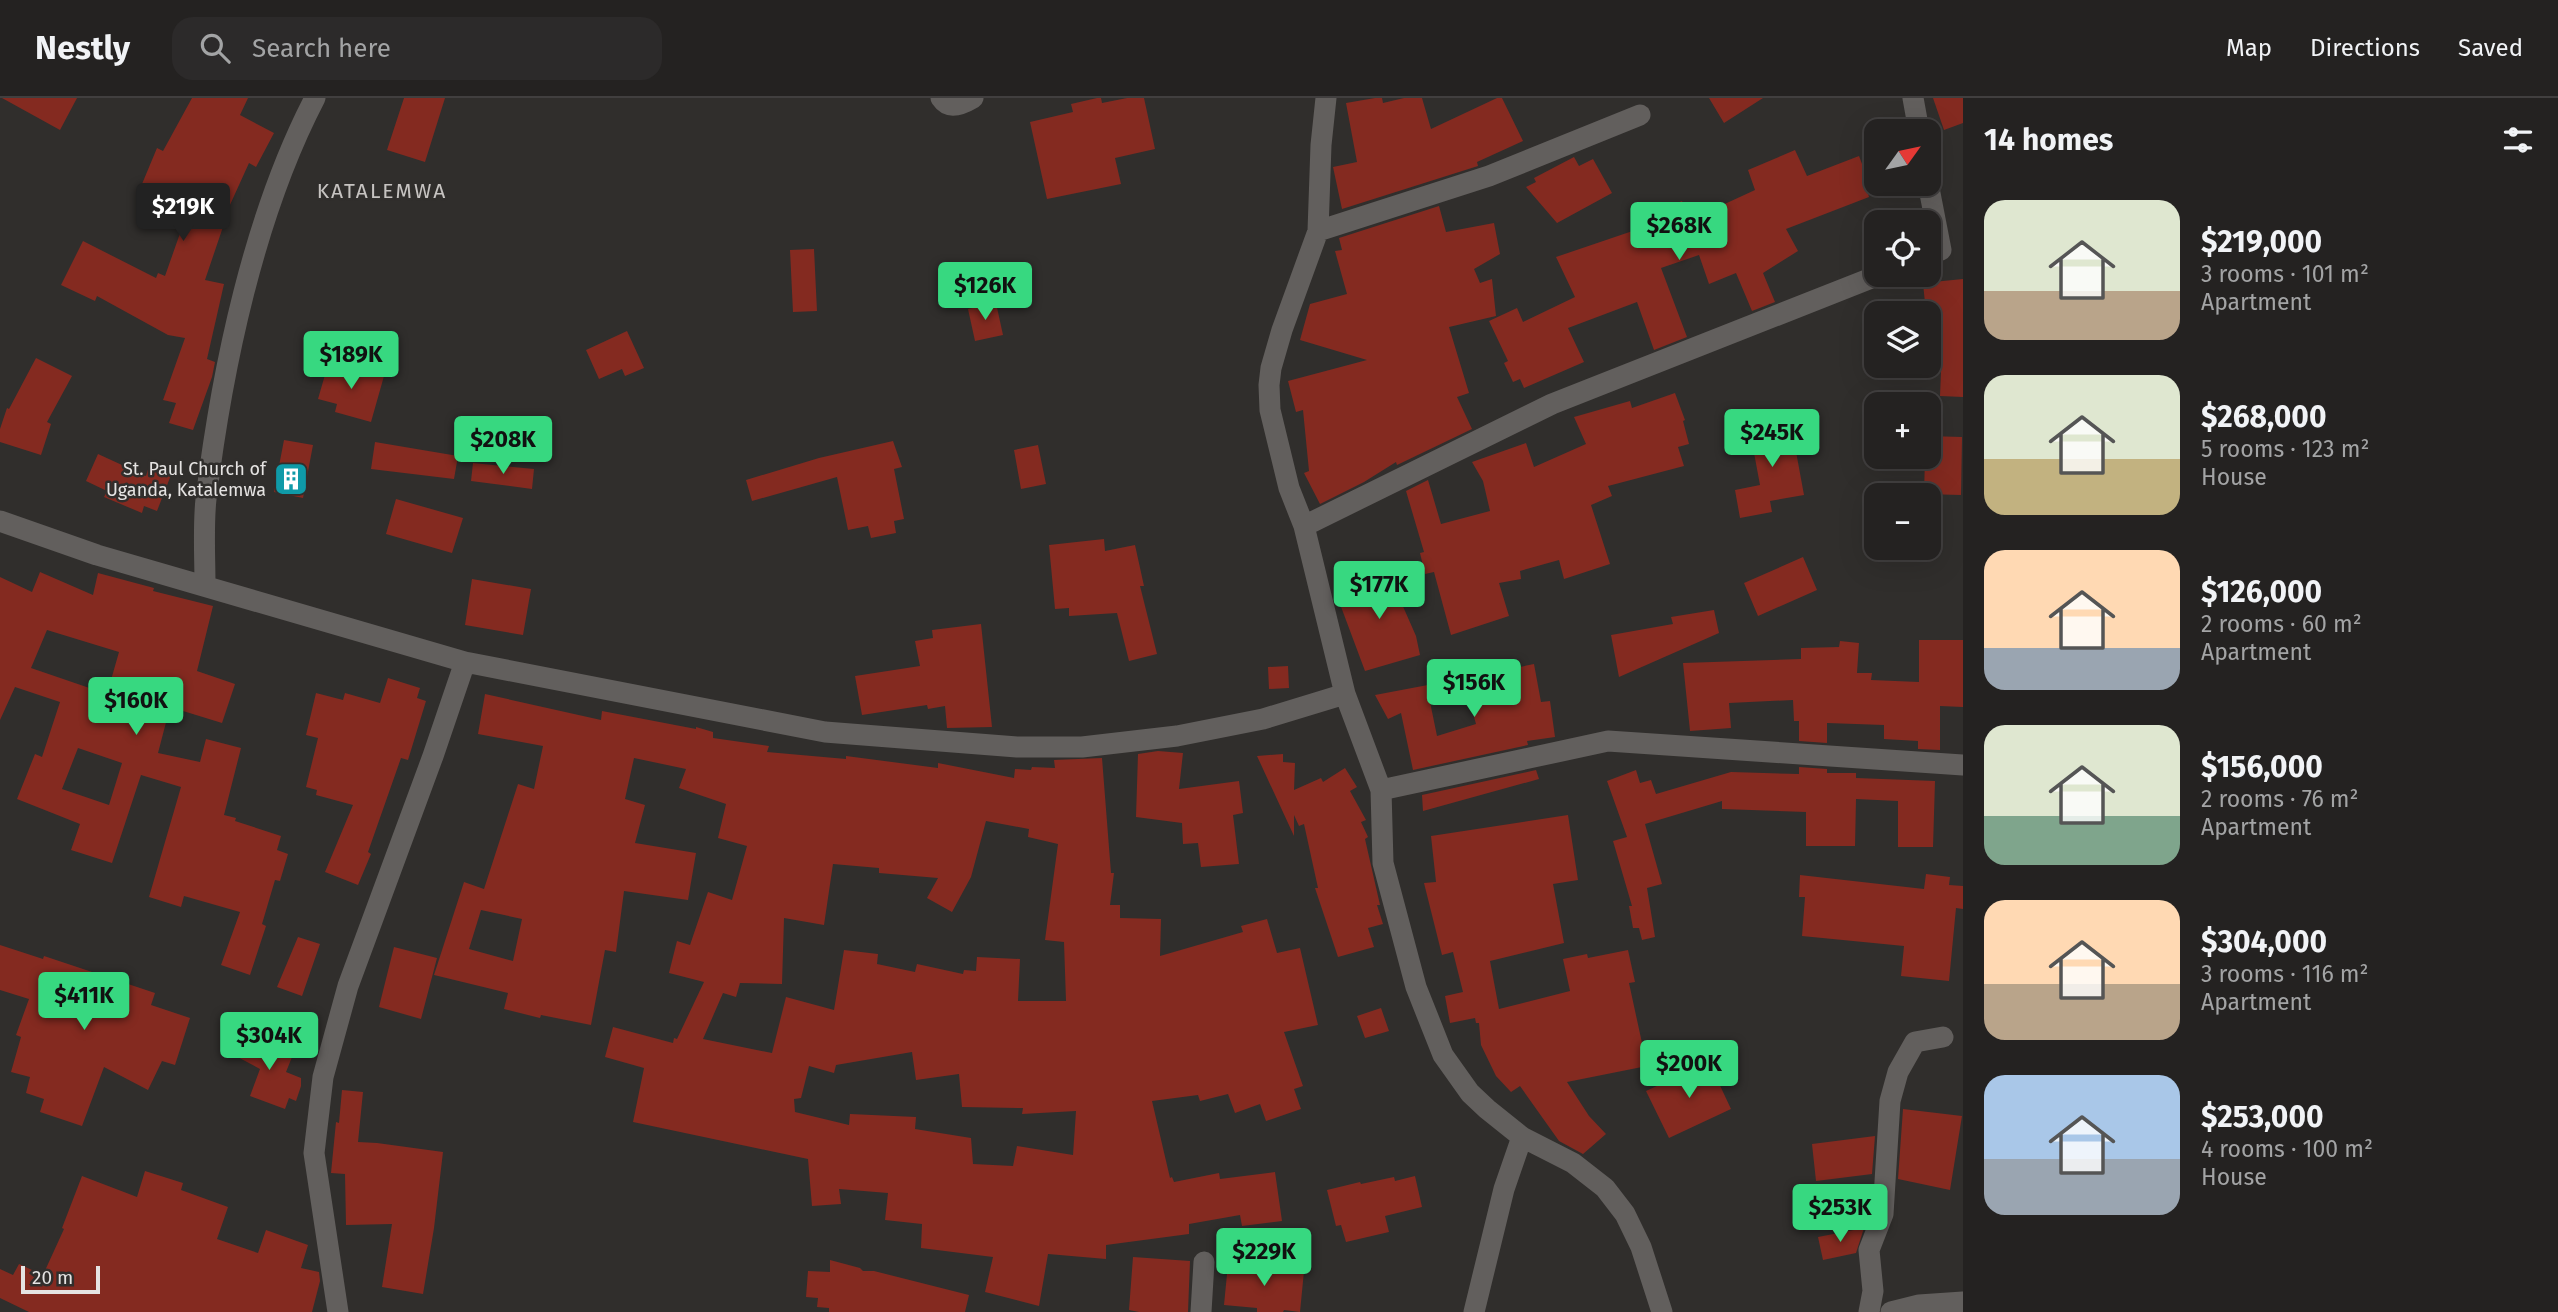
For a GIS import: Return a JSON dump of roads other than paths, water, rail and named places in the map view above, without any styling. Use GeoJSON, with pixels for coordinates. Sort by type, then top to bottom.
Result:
{"type":"FeatureCollection","features":[{"type":"Feature","properties":{"kind":"street"},"geometry":{"type":"LineString","coordinates":[[205,585],[206,502],[245,286],[295,136],[315,98]]}},
{"type":"Feature","properties":{"kind":"street"},"geometry":{"type":"LineString","coordinates":[[941,98],[953,105],[973,98]]}},
{"type":"Feature","properties":{"kind":"street"},"geometry":{"type":"LineString","coordinates":[[1326,98],[1321,145],[1318,231],[1282,330],[1269,385],[1270,410],[1289,488],[1304,526],[1345,694],[1381,790],[1383,863],[1416,987],[1443,1055],[1471,1093],[1522,1137],[1573,1163],[1605,1188],[1626,1214],[1641,1247],[1662,1312]]}},
{"type":"Feature","properties":{"kind":"street"},"geometry":{"type":"LineString","coordinates":[[1913,98],[1917,119]]}},
{"type":"Feature","properties":{"kind":"street"},"geometry":{"type":"LineString","coordinates":[[1318,231],[1489,176],[1640,115]]}},
{"type":"Feature","properties":{"kind":"street"},"geometry":{"type":"LineString","coordinates":[[1304,526],[1552,404],[1864,281]]}},
{"type":"Feature","properties":{"kind":"street"},"geometry":{"type":"LineString","coordinates":[[0,521],[97,555],[465,662],[825,732],[1017,747],[1082,747],[1177,736],[1263,719],[1345,694]]}},
{"type":"Feature","properties":{"kind":"street"},"geometry":{"type":"LineString","coordinates":[[338,1312],[314,1153],[323,1077],[348,986],[465,662]]}},
{"type":"Feature","properties":{"kind":"street"},"geometry":{"type":"LineString","coordinates":[[1381,790],[1608,741],[1963,765]]}},
{"type":"Feature","properties":{"kind":"street"},"geometry":{"type":"LineString","coordinates":[[1869,1312],[1873,1291],[1869,1250],[1883,1214],[1890,1101],[1898,1072],[1915,1042],[1943,1037]]}},
{"type":"Feature","properties":{"kind":"street"},"geometry":{"type":"LineString","coordinates":[[1474,1312],[1504,1189],[1522,1137]]}},
{"type":"Feature","properties":{"kind":"street"},"geometry":{"type":"LineString","coordinates":[[1201,1312],[1204,1262]]}},
{"type":"Feature","properties":{"kind":"street"},"geometry":{"type":"LineString","coordinates":[[1891,1312],[1919,1305],[1963,1302]]}},
{"type":"Feature","properties":{"kind":"place","name":"St. Paul Church of Uganda, Katalemwa"},"geometry":{"type":"Point","coordinates":[291,479]}},
{"type":"Feature","properties":{"kind":"district","name":"KATALEMWA"},"geometry":{"type":"Point","coordinates":[382,191]}}]}
